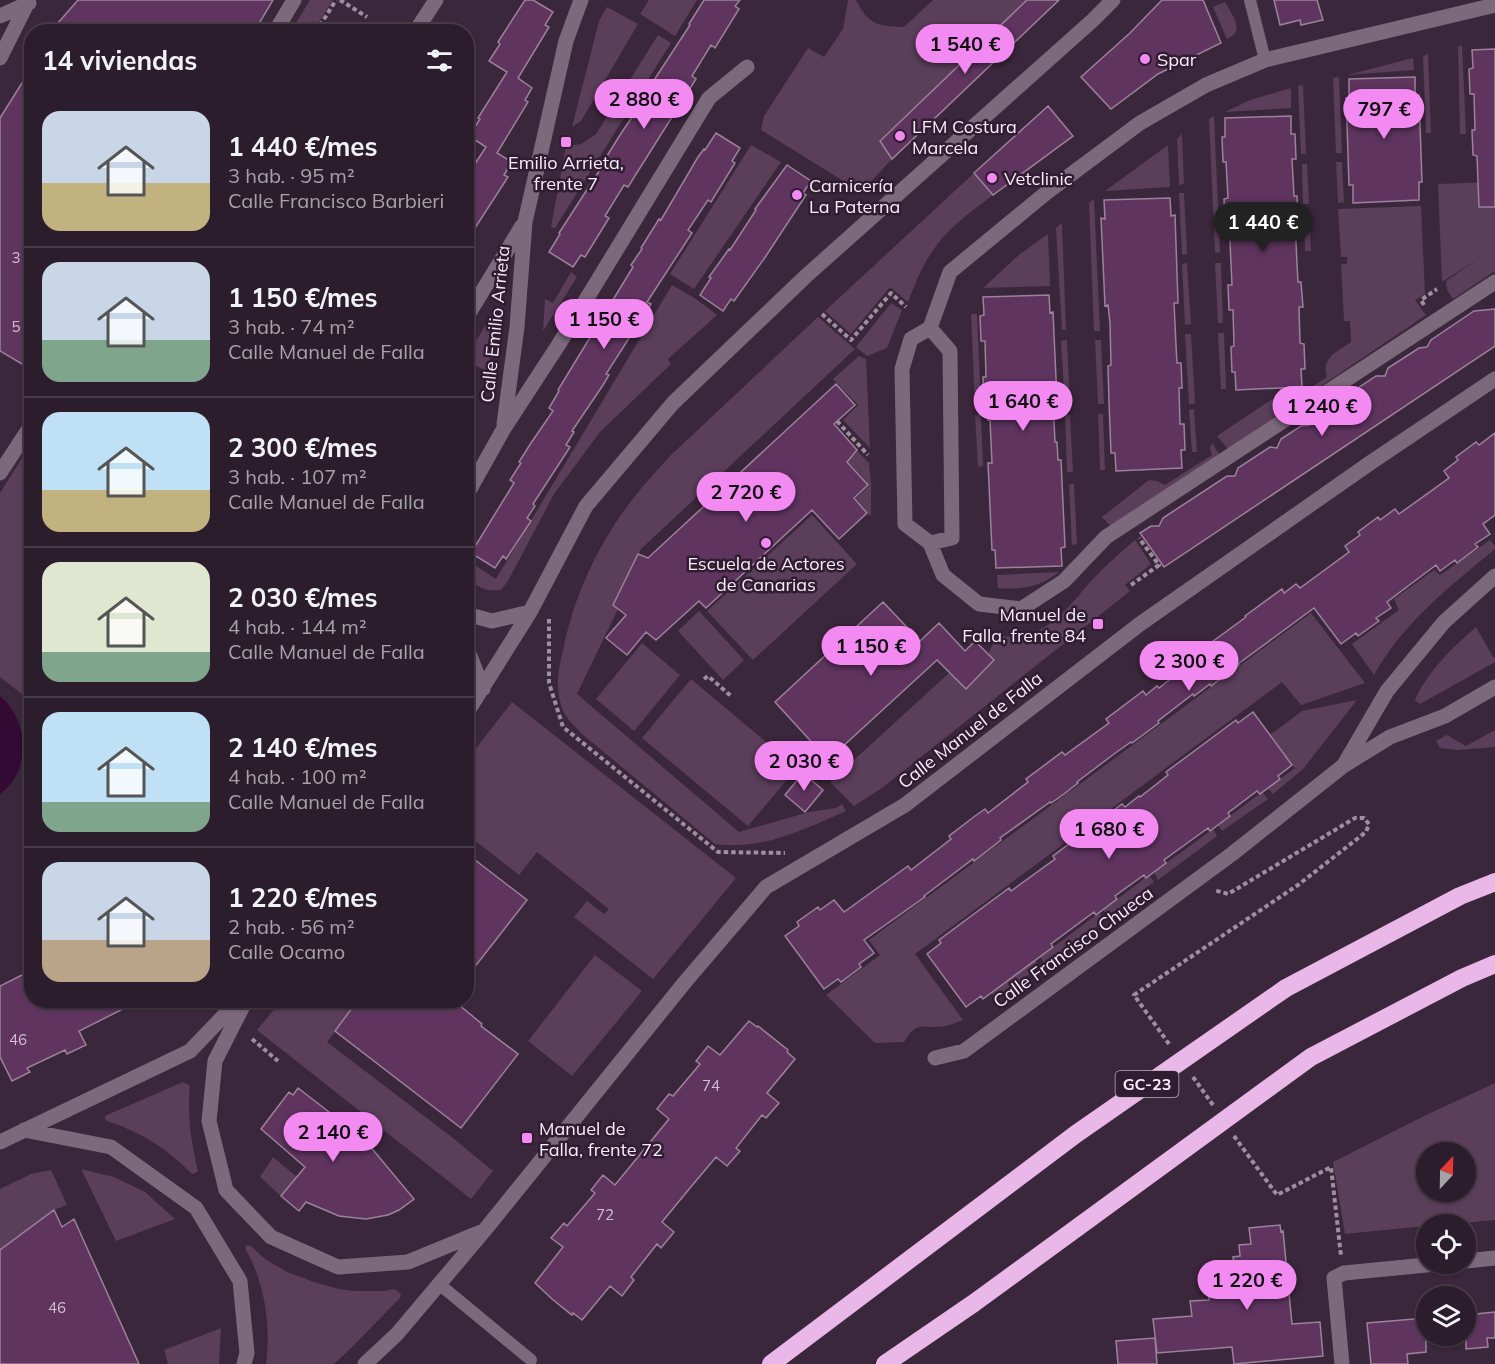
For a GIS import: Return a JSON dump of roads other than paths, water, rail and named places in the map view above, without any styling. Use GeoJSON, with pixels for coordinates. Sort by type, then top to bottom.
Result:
{"type":"FeatureCollection","features":[{"type":"Feature","properties":{"kind":"highway","name":"GC-23"},"geometry":{"type":"LineString","coordinates":[[771,1364],[1076,1134],[1286,988],[1461,896],[1495,882]]}},
{"type":"Feature","properties":{"kind":"highway"},"geometry":{"type":"LineString","coordinates":[[885,1364],[974,1303],[1311,1057],[1462,978],[1495,964]]}},
{"type":"Feature","properties":{"kind":"highway"},"geometry":{"type":"LineString","coordinates":[[901,1364],[974,1303]]}},
{"type":"Feature","properties":{"kind":"street"},"geometry":{"type":"LineString","coordinates":[[279,24],[294,0]]}},
{"type":"Feature","properties":{"kind":"street"},"geometry":{"type":"LineString","coordinates":[[421,24],[436,0]]}},
{"type":"Feature","properties":{"kind":"street","name":"Calle Emilio Arrieta"},"geometry":{"type":"LineString","coordinates":[[503,430],[518,327],[525,222],[566,41],[581,0]]}},
{"type":"Feature","properties":{"kind":"street"},"geometry":{"type":"LineString","coordinates":[[474,702],[530,612],[586,506],[673,403],[806,276],[1113,0]]}},
{"type":"Feature","properties":{"kind":"street"},"geometry":{"type":"LineString","coordinates":[[0,16],[30,2]]}},
{"type":"Feature","properties":{"kind":"street"},"geometry":{"type":"LineString","coordinates":[[0,58],[30,2]]}},
{"type":"Feature","properties":{"kind":"street"},"geometry":{"type":"LineString","coordinates":[[1495,5],[1264,60],[1206,85],[1140,123],[1046,193],[950,272],[930,328],[911,339],[902,369],[905,524],[930,543],[943,575],[979,604],[1021,609],[1064,581],[1106,537],[1495,282]]}},
{"type":"Feature","properties":{"kind":"street","name":"Calle Emilio Arrieta"},"geometry":{"type":"LineString","coordinates":[[474,482],[503,430],[560,344],[709,98],[747,67]]}},
{"type":"Feature","properties":{"kind":"street","name":"Calle Emilio Arrieta"},"geometry":{"type":"LineString","coordinates":[[474,305],[525,222]]}},
{"type":"Feature","properties":{"kind":"street"},"geometry":{"type":"LineString","coordinates":[[930,328],[950,351],[952,538],[930,543]]}},
{"type":"Feature","properties":{"kind":"street","name":"Calle Manuel de Falla"},"geometry":{"type":"LineString","coordinates":[[365,1364],[397,1334],[484,1231],[678,991],[766,887],[905,805],[1140,624],[1370,463],[1495,379]]}},
{"type":"Feature","properties":{"kind":"street"},"geometry":{"type":"LineString","coordinates":[[0,473],[24,436]]}},
{"type":"Feature","properties":{"kind":"street"},"geometry":{"type":"LineString","coordinates":[[1343,766],[1387,691],[1444,622],[1495,576]]}},
{"type":"Feature","properties":{"kind":"street"},"geometry":{"type":"LineString","coordinates":[[474,616],[492,621],[530,612]]}},
{"type":"Feature","properties":{"kind":"street"},"geometry":{"type":"LineString","coordinates":[[474,666],[483,688]]}},
{"type":"Feature","properties":{"kind":"street"},"geometry":{"type":"LineString","coordinates":[[1343,766],[1390,737],[1445,716],[1495,687]]}},
{"type":"Feature","properties":{"kind":"street","name":"Calle Francisco Chueca"},"geometry":{"type":"LineString","coordinates":[[935,1058],[964,1051],[1232,854],[1343,766]]}},
{"type":"Feature","properties":{"kind":"street"},"geometry":{"type":"LineString","coordinates":[[0,1142],[190,1051],[231,1008]]}},
{"type":"Feature","properties":{"kind":"street","name":"Calle Manuel de Falla"},"geometry":{"type":"LineString","coordinates":[[242,1008],[215,1061],[209,1121],[226,1190],[271,1237],[338,1267],[408,1262],[484,1231]]}},
{"type":"Feature","properties":{"kind":"street"},"geometry":{"type":"LineString","coordinates":[[24,1130],[111,1147],[196,1208],[240,1281],[247,1353],[244,1364]]}},
{"type":"Feature","properties":{"kind":"street"},"geometry":{"type":"LineString","coordinates":[[1476,1260],[1495,1258]]}},
{"type":"Feature","properties":{"kind":"street"},"geometry":{"type":"LineString","coordinates":[[1342,1364],[1339,1275],[1416,1266]]}},
{"type":"Feature","properties":{"kind":"lane"},"geometry":{"type":"LineString","coordinates":[[1250,0],[1264,60]]}},
{"type":"Feature","properties":{"kind":"lane"},"geometry":{"type":"LineString","coordinates":[[439,1284],[531,1360]]}},
{"type":"Feature","properties":{"kind":"place","name":"Spar"},"geometry":{"type":"Point","coordinates":[1145,59]}},
{"type":"Feature","properties":{"kind":"place","name":"LFM Costura Marcela"},"geometry":{"type":"Point","coordinates":[900,136]}},
{"type":"Feature","properties":{"kind":"place","name":"Emilio Arrieta, frente 7"},"geometry":{"type":"Point","coordinates":[566,142]}},
{"type":"Feature","properties":{"kind":"place","name":"Vetclinic"},"geometry":{"type":"Point","coordinates":[992,178]}},
{"type":"Feature","properties":{"kind":"place","name":"Carnicería La Paterna"},"geometry":{"type":"Point","coordinates":[797,195]}},
{"type":"Feature","properties":{"kind":"place","name":"Escuela de Actores de Canarias"},"geometry":{"type":"Point","coordinates":[766,543]}},
{"type":"Feature","properties":{"kind":"place","name":"Manuel de Falla, frente 84"},"geometry":{"type":"Point","coordinates":[1098,624]}},
{"type":"Feature","properties":{"kind":"place","name":"Manuel de Falla, frente 72"},"geometry":{"type":"Point","coordinates":[527,1138]}}]}
